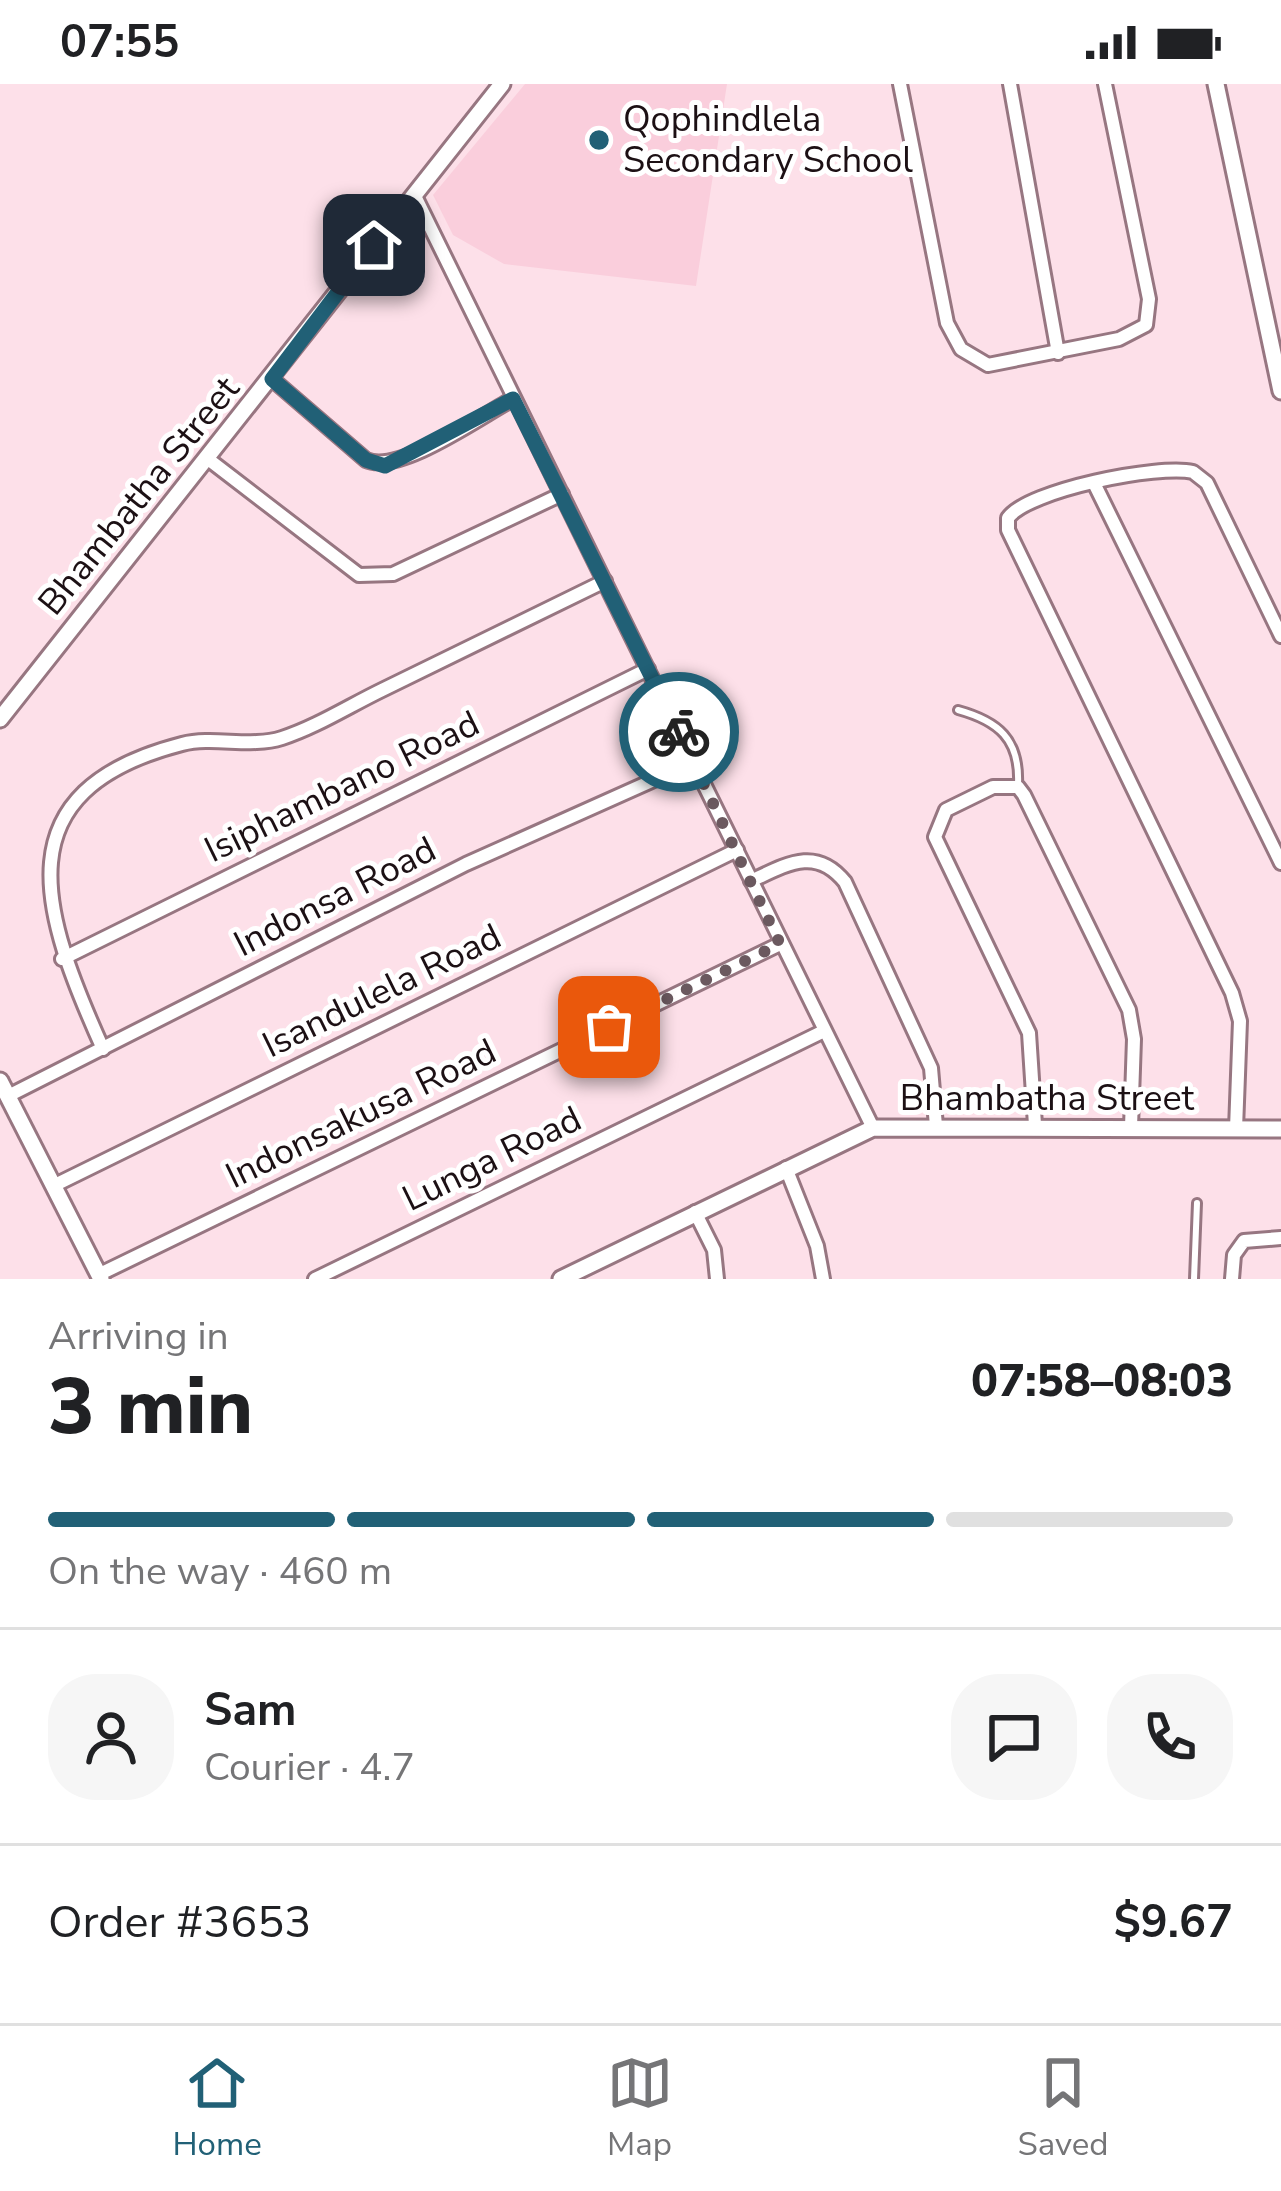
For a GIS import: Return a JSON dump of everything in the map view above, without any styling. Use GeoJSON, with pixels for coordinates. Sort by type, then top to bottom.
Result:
{"type":"FeatureCollection","features":[{"type":"Feature","properties":{"kind":"street","name":"Bhambatha Street"},"geometry":{"type":"LineString","coordinates":[[0,719],[502,84]]}},
{"type":"Feature","properties":{"kind":"street"},"geometry":{"type":"LineString","coordinates":[[899,84],[953,337],[970,357],[988,365],[1136,334],[1146,325],[1149,299],[1106,84]]}},
{"type":"Feature","properties":{"kind":"street"},"geometry":{"type":"LineString","coordinates":[[1010,84],[1058,353]]}},
{"type":"Feature","properties":{"kind":"street"},"geometry":{"type":"LineString","coordinates":[[1216,84],[1281,392]]}},
{"type":"Feature","properties":{"kind":"street"},"geometry":{"type":"LineString","coordinates":[[414,194],[873,1128]]}},
{"type":"Feature","properties":{"kind":"street"},"geometry":{"type":"LineString","coordinates":[[272,379],[366,460],[385,466],[513,399]]}},
{"type":"Feature","properties":{"kind":"street"},"geometry":{"type":"LineString","coordinates":[[208,459],[359,575],[372,579],[393,574],[562,494]]}},
{"type":"Feature","properties":{"kind":"street"},"geometry":{"type":"LineString","coordinates":[[1236,1129],[1240,1021],[1232,993],[1008,530],[1008,518],[1017,508],[1094,483],[1193,472],[1207,483],[1281,636]]}},
{"type":"Feature","properties":{"kind":"street"},"geometry":{"type":"LineString","coordinates":[[1094,483],[1281,863]]}},
{"type":"Feature","properties":{"kind":"street"},"geometry":{"type":"LineString","coordinates":[[103,1049],[62,959],[41,859],[59,819],[94,776],[120,761],[190,742],[282,738],[604,581]]}},
{"type":"Feature","properties":{"kind":"street","name":"Isiphambano Road"},"geometry":{"type":"LineString","coordinates":[[62,959],[648,669]]}},
{"type":"Feature","properties":{"kind":"street","name":"Indonsa Road"},"geometry":{"type":"LineString","coordinates":[[4,1088],[103,1049],[466,864],[694,762]]}},
{"type":"Feature","properties":{"kind":"street"},"geometry":{"type":"LineString","coordinates":[[1035,1125],[1031,1040],[934,831],[946,810],[1000,785],[1018,788],[1125,1000],[1134,1040],[1131,1127]]}},
{"type":"Feature","properties":{"kind":"street","name":"Isandulela Road"},"geometry":{"type":"LineString","coordinates":[[53,1186],[737,850]]}},
{"type":"Feature","properties":{"kind":"street"},"geometry":{"type":"LineString","coordinates":[[752,881],[787,864],[816,859],[845,882],[931,1068],[936,1126]]}},
{"type":"Feature","properties":{"kind":"street","name":"Indonsakusa Road"},"geometry":{"type":"LineString","coordinates":[[99,1277],[780,944]]}},
{"type":"Feature","properties":{"kind":"street","name":"Lunga Road"},"geometry":{"type":"LineString","coordinates":[[315,1279],[824,1030]]}},
{"type":"Feature","properties":{"kind":"street"},"geometry":{"type":"LineString","coordinates":[[4,1088],[99,1277]]}},
{"type":"Feature","properties":{"kind":"street","name":"Bhambatha Street"},"geometry":{"type":"LineString","coordinates":[[561,1279],[873,1128],[1281,1129]]}},
{"type":"Feature","properties":{"kind":"street"},"geometry":{"type":"LineString","coordinates":[[786,1168],[817,1246],[823,1279]]}},
{"type":"Feature","properties":{"kind":"street"},"geometry":{"type":"LineString","coordinates":[[695,1212],[714,1250],[717,1279]]}},
{"type":"Feature","properties":{"kind":"street"},"geometry":{"type":"LineString","coordinates":[[1232,1279],[1238,1248],[1253,1238],[1281,1238]]}},
{"type":"Feature","properties":{"kind":"lane"},"geometry":{"type":"LineString","coordinates":[[958,710],[988,717],[1005,732],[1017,758],[1018,788]]}},
{"type":"Feature","properties":{"kind":"lane"},"geometry":{"type":"LineString","coordinates":[[1194,1279],[1197,1203]]}},
{"type":"Feature","properties":{"kind":"shaded area","name":"Qophindlela Secondary School"},"geometry":{"type":"Polygon","coordinates":[[[525,84],[727,84],[696,286],[504,264],[453,235],[433,195],[525,84]]]}},
{"type":"Feature","properties":{"kind":"way so far"},"geometry":{"type":"LineString","coordinates":[[609,1027],[780,944],[679,732]]}},
{"type":"Feature","properties":{"kind":"place","name":"Qophindlela Secondary School"},"geometry":{"type":"Point","coordinates":[599,140]}},
{"type":"Feature","properties":{"kind":"route"},"geometry":{"type":"LineString","coordinates":[[374,245],[272,379],[366,460],[385,466],[513,399],[679,732]]}}]}
